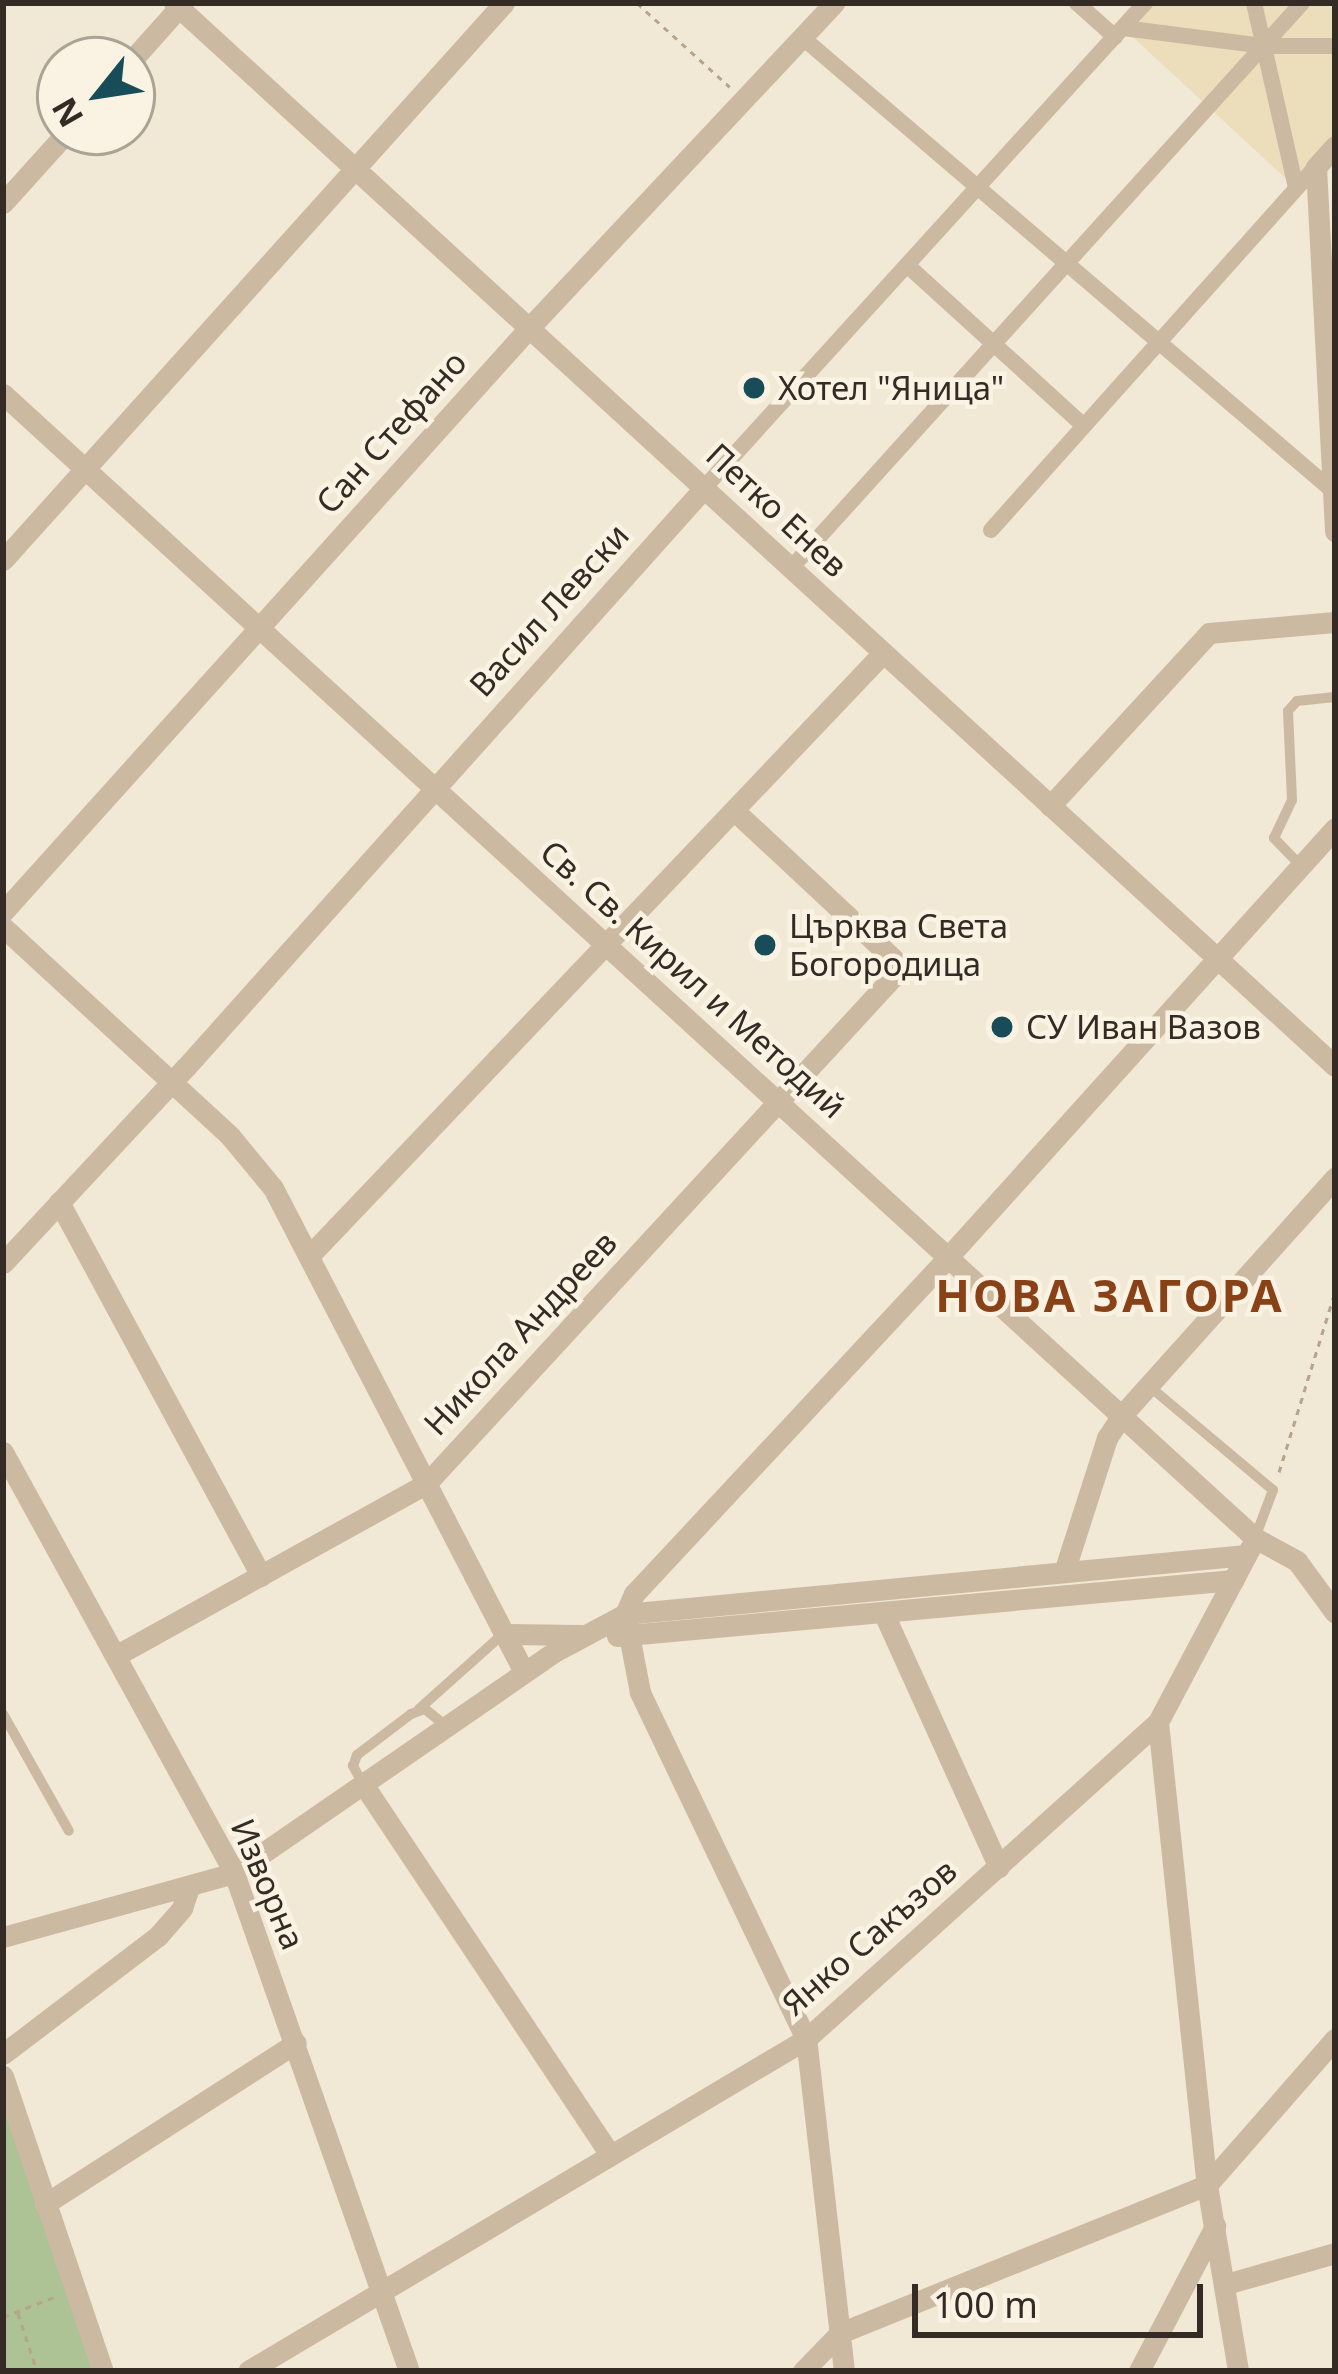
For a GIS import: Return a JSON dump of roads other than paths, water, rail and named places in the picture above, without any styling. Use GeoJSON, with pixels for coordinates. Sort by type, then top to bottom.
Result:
{"type":"FeatureCollection","features":[{"type":"Feature","properties":{"kind":"street"},"geometry":{"type":"LineString","coordinates":[[3,560],[504,3]]}},
{"type":"Feature","properties":{"kind":"street","name":"Сан Стефано"},"geometry":{"type":"LineString","coordinates":[[3,912],[529,328],[834,3]]}},
{"type":"Feature","properties":{"kind":"street"},"geometry":{"type":"LineString","coordinates":[[1077,3],[1119,33],[1263,46],[1335,46]]}},
{"type":"Feature","properties":{"kind":"street"},"geometry":{"type":"LineString","coordinates":[[1254,3],[1296,188]]}},
{"type":"Feature","properties":{"kind":"street"},"geometry":{"type":"LineString","coordinates":[[790,568],[1302,3]]}},
{"type":"Feature","properties":{"kind":"street","name":"Васил Левски"},"geometry":{"type":"LineString","coordinates":[[3,1263],[172,1082],[433,786],[1142,4]]}},
{"type":"Feature","properties":{"kind":"street"},"geometry":{"type":"LineString","coordinates":[[153,36],[179,5]]}},
{"type":"Feature","properties":{"kind":"street","name":"Петко Енев"},"geometry":{"type":"LineString","coordinates":[[179,5],[1217,958],[1330,1052]]}},
{"type":"Feature","properties":{"kind":"street"},"geometry":{"type":"LineString","coordinates":[[803,38],[1156,344],[1334,490]]}},
{"type":"Feature","properties":{"kind":"street"},"geometry":{"type":"LineString","coordinates":[[991,530],[1335,146]]}},
{"type":"Feature","properties":{"kind":"street"},"geometry":{"type":"LineString","coordinates":[[3,203],[45,156]]}},
{"type":"Feature","properties":{"kind":"street"},"geometry":{"type":"LineString","coordinates":[[1316,167],[1335,532]]}},
{"type":"Feature","properties":{"kind":"street"},"geometry":{"type":"LineString","coordinates":[[907,265],[1084,426]]}},
{"type":"Feature","properties":{"kind":"street","name":"Св. Св. Кирил и Методий"},"geometry":{"type":"LineString","coordinates":[[3,394],[1122,1415],[1251,1546],[1298,1561],[1333,1605]]}},
{"type":"Feature","properties":{"kind":"street"},"geometry":{"type":"LineString","coordinates":[[1051,806],[1208,633],[1335,622]]}},
{"type":"Feature","properties":{"kind":"street"},"geometry":{"type":"LineString","coordinates":[[310,1255],[883,652]]}},
{"type":"Feature","properties":{"kind":"street","name":"Никола Андреев"},"geometry":{"type":"LineString","coordinates":[[117,1655],[426,1484],[902,967],[735,811]]}},
{"type":"Feature","properties":{"kind":"street"},"geometry":{"type":"LineString","coordinates":[[844,2371],[806,2039],[640,1692],[625,1614],[634,1594],[949,1256],[1335,828]]}},
{"type":"Feature","properties":{"kind":"street"},"geometry":{"type":"LineString","coordinates":[[3,927],[230,1136],[273,1188],[524,1672]]}},
{"type":"Feature","properties":{"kind":"street"},"geometry":{"type":"LineString","coordinates":[[1064,1572],[1107,1438],[1122,1415],[1335,1178]]}},
{"type":"Feature","properties":{"kind":"street"},"geometry":{"type":"LineString","coordinates":[[59,1202],[261,1576]]}},
{"type":"Feature","properties":{"kind":"street","name":"Изворна"},"geometry":{"type":"LineString","coordinates":[[3,1452],[234,1873],[410,2371]]}},
{"type":"Feature","properties":{"kind":"street"},"geometry":{"type":"LineString","coordinates":[[3,1937],[234,1873],[524,1672],[625,1614],[1064,1572],[1251,1546]]}},
{"type":"Feature","properties":{"kind":"street","name":"Янко Сакъзов"},"geometry":{"type":"LineString","coordinates":[[248,2371],[806,2039],[1158,1722],[1251,1546]]}},
{"type":"Feature","properties":{"kind":"street"},"geometry":{"type":"LineString","coordinates":[[503,1634],[626,1637],[1233,1580]]}},
{"type":"Feature","properties":{"kind":"street"},"geometry":{"type":"LineString","coordinates":[[884,1614],[999,1867]]}},
{"type":"Feature","properties":{"kind":"street"},"geometry":{"type":"LineString","coordinates":[[1158,1722],[1208,2185],[1238,2371]]}},
{"type":"Feature","properties":{"kind":"street"},"geometry":{"type":"LineString","coordinates":[[363,1784],[609,2153]]}},
{"type":"Feature","properties":{"kind":"street"},"geometry":{"type":"LineString","coordinates":[[3,2054],[158,1936],[182,1908],[189,1888]]}},
{"type":"Feature","properties":{"kind":"street"},"geometry":{"type":"LineString","coordinates":[[803,2371],[840,2332],[1208,2185],[1335,2039]]}},
{"type":"Feature","properties":{"kind":"street"},"geometry":{"type":"LineString","coordinates":[[45,2204],[296,2043]]}},
{"type":"Feature","properties":{"kind":"street"},"geometry":{"type":"LineString","coordinates":[[3,2076],[104,2371]]}},
{"type":"Feature","properties":{"kind":"street"},"geometry":{"type":"LineString","coordinates":[[1139,2371],[1215,2226]]}},
{"type":"Feature","properties":{"kind":"street"},"geometry":{"type":"LineString","coordinates":[[1226,2284],[1335,2253]]}},
{"type":"Feature","properties":{"kind":"lane"},"geometry":{"type":"LineString","coordinates":[[1301,866],[1274,838],[1292,800],[1288,711],[1297,700],[1335,697]]}},
{"type":"Feature","properties":{"kind":"lane"},"geometry":{"type":"LineString","coordinates":[[1148,1385],[1273,1490],[1251,1546]]}},
{"type":"Feature","properties":{"kind":"lane"},"geometry":{"type":"LineString","coordinates":[[363,1784],[353,1766],[357,1755],[419,1709],[503,1634]]}},
{"type":"Feature","properties":{"kind":"lane"},"geometry":{"type":"LineString","coordinates":[[419,1709],[433,1712],[446,1726]]}},
{"type":"Feature","properties":{"kind":"lane"},"geometry":{"type":"LineString","coordinates":[[3,1714],[69,1831]]}},
{"type":"Feature","properties":{"kind":"place","name":"Хотел \"Яница\""},"geometry":{"type":"Point","coordinates":[754,388]}},
{"type":"Feature","properties":{"kind":"place","name":"Църква Света Богородица"},"geometry":{"type":"Point","coordinates":[765,945]}},
{"type":"Feature","properties":{"kind":"place","name":"СУ Иван Вазов"},"geometry":{"type":"Point","coordinates":[1002,1027]}},
{"type":"Feature","properties":{"kind":"district","name":"НОВА ЗАГОРА"},"geometry":{"type":"Point","coordinates":[1110,1295]}}]}
